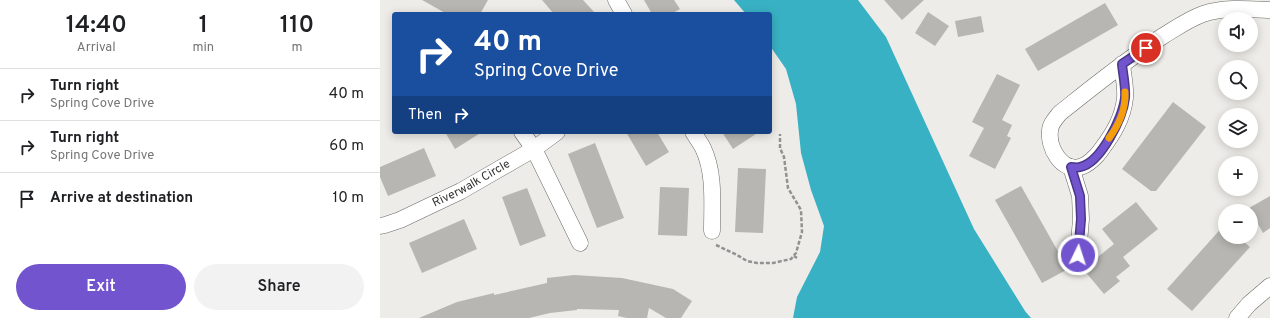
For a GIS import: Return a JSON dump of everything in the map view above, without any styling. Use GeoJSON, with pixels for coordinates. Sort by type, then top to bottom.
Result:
{"type":"FeatureCollection","features":[{"type":"Feature","properties":{"kind":"street"},"geometry":{"type":"LineString","coordinates":[[616,0],[623,12]]}},
{"type":"Feature","properties":{"kind":"street"},"geometry":{"type":"LineString","coordinates":[[1122,64],[1125,97],[1122,114],[1114,131],[1099,153],[1089,163],[1081,167],[1071,167],[1062,163],[1053,150],[1050,138],[1050,129],[1054,120],[1060,113],[1122,64],[1187,21],[1203,14],[1232,9],[1270,10]]}},
{"type":"Feature","properties":{"kind":"street"},"geometry":{"type":"LineString","coordinates":[[523,134],[534,149],[580,243]]}},
{"type":"Feature","properties":{"kind":"street","name":"Riverwalk Circle"},"geometry":{"type":"LineString","coordinates":[[380,226],[385,226],[400,220],[461,191],[534,149],[554,134]]}},
{"type":"Feature","properties":{"kind":"street"},"geometry":{"type":"LineString","coordinates":[[694,134],[703,148],[711,174],[712,231]]}},
{"type":"Feature","properties":{"kind":"street"},"geometry":{"type":"LineString","coordinates":[[1071,167],[1080,196],[1081,219],[1078,255]]}},
{"type":"Feature","properties":{"kind":"street"},"geometry":{"type":"LineString","coordinates":[[1237,318],[1251,311],[1270,286]]}},
{"type":"Feature","properties":{"kind":"path"},"geometry":{"type":"LineString","coordinates":[[712,231],[711,239],[716,245],[737,255],[747,262],[773,263],[791,259],[796,254],[802,232],[801,210],[788,188],[784,157],[780,148],[780,134]]}},
{"type":"Feature","properties":{"kind":"water"},"geometry":{"type":"Polygon","coordinates":[[[734,0],[858,0],[886,37],[974,229],[1025,311],[1031,318],[793,318],[797,297],[820,252],[824,226],[811,190],[801,153],[796,104],[786,69],[772,49],[772,12],[744,12],[734,0]]]}},
{"type":"Feature","properties":{"kind":"building"},"geometry":{"type":"Polygon","coordinates":[[[422,0],[488,0],[481,12],[443,12],[422,0]]]}},
{"type":"Feature","properties":{"kind":"building"},"geometry":{"type":"Polygon","coordinates":[[[542,0],[583,0],[594,12],[552,12],[542,0]]]}},
{"type":"Feature","properties":{"kind":"building"},"geometry":{"type":"Polygon","coordinates":[[[644,0],[674,0],[680,9],[675,12],[651,12],[644,0]]]}},
{"type":"Feature","properties":{"kind":"building"},"geometry":{"type":"Polygon","coordinates":[[[884,0],[924,0],[902,20],[884,0]]]}},
{"type":"Feature","properties":{"kind":"building"},"geometry":{"type":"Polygon","coordinates":[[[1105,3],[1118,25],[1038,71],[1025,49],[1105,3]]]}},
{"type":"Feature","properties":{"kind":"building"},"geometry":{"type":"Polygon","coordinates":[[[928,12],[949,26],[935,46],[915,33],[928,12]]]}},
{"type":"Feature","properties":{"kind":"building"},"geometry":{"type":"Polygon","coordinates":[[[981,16],[984,32],[958,37],[955,21],[981,16]]]}},
{"type":"Feature","properties":{"kind":"building"},"geometry":{"type":"Polygon","coordinates":[[[997,74],[1020,85],[1002,120],[1012,125],[1007,136],[1011,138],[995,169],[969,156],[984,128],[972,122],[997,74]]]}},
{"type":"Feature","properties":{"kind":"building"},"geometry":{"type":"Polygon","coordinates":[[[1173,102],[1206,127],[1156,191],[1151,191],[1122,169],[1173,102]]]}},
{"type":"Feature","properties":{"kind":"building"},"geometry":{"type":"Polygon","coordinates":[[[446,134],[479,134],[455,149],[446,134]]]}},
{"type":"Feature","properties":{"kind":"building"},"geometry":{"type":"Polygon","coordinates":[[[627,134],[658,134],[669,152],[646,166],[627,134]]]}},
{"type":"Feature","properties":{"kind":"building"},"geometry":{"type":"Polygon","coordinates":[[[723,134],[756,134],[733,149],[723,134]]]}},
{"type":"Feature","properties":{"kind":"building"},"geometry":{"type":"Polygon","coordinates":[[[595,143],[624,218],[597,228],[568,154],[595,143]]]}},
{"type":"Feature","properties":{"kind":"building"},"geometry":{"type":"Polygon","coordinates":[[[424,148],[436,176],[388,196],[380,177],[380,167],[424,148]]]}},
{"type":"Feature","properties":{"kind":"building"},"geometry":{"type":"Polygon","coordinates":[[[738,168],[766,169],[763,233],[735,232],[738,168]]]}},
{"type":"Feature","properties":{"kind":"building"},"geometry":{"type":"Polygon","coordinates":[[[1021,186],[1068,269],[1042,283],[995,200],[1021,186]]]}},
{"type":"Feature","properties":{"kind":"building"},"geometry":{"type":"Polygon","coordinates":[[[660,187],[689,188],[687,236],[658,235],[660,187]]]}},
{"type":"Feature","properties":{"kind":"building"},"geometry":{"type":"Polygon","coordinates":[[[527,188],[546,236],[520,246],[502,197],[527,188]]]}},
{"type":"Feature","properties":{"kind":"building"},"geometry":{"type":"Polygon","coordinates":[[[1270,196],[1270,228],[1263,233],[1258,224],[1258,204],[1256,204],[1270,196]]]}},
{"type":"Feature","properties":{"kind":"building"},"geometry":{"type":"Polygon","coordinates":[[[1136,202],[1158,229],[1123,257],[1130,266],[1116,277],[1120,281],[1104,294],[1083,269],[1114,244],[1102,229],[1136,202]]]}},
{"type":"Feature","properties":{"kind":"building"},"geometry":{"type":"Polygon","coordinates":[[[464,219],[477,249],[422,273],[409,243],[464,219]]]}},
{"type":"Feature","properties":{"kind":"building"},"geometry":{"type":"Polygon","coordinates":[[[1218,232],[1218,244],[1246,244],[1250,247],[1192,311],[1167,289],[1218,232]]]}},
{"type":"Feature","properties":{"kind":"building"},"geometry":{"type":"Polygon","coordinates":[[[574,275],[622,278],[673,289],[692,301],[681,318],[666,318],[649,308],[647,318],[627,318],[618,316],[619,310],[577,309],[529,318],[419,318],[457,302],[547,283],[547,278],[574,275]]]}},
{"type":"Feature","properties":{"kind":"slow traffic"},"geometry":{"type":"LineString","coordinates":[[1109,138],[1122,114],[1125,92]]}},
{"type":"Feature","properties":{"kind":"route"},"geometry":{"type":"LineString","coordinates":[[1078,255],[1081,219],[1080,196],[1071,167],[1081,167],[1089,163],[1099,153],[1114,131],[1122,114],[1125,97],[1122,64],[1146,48]]}}]}
